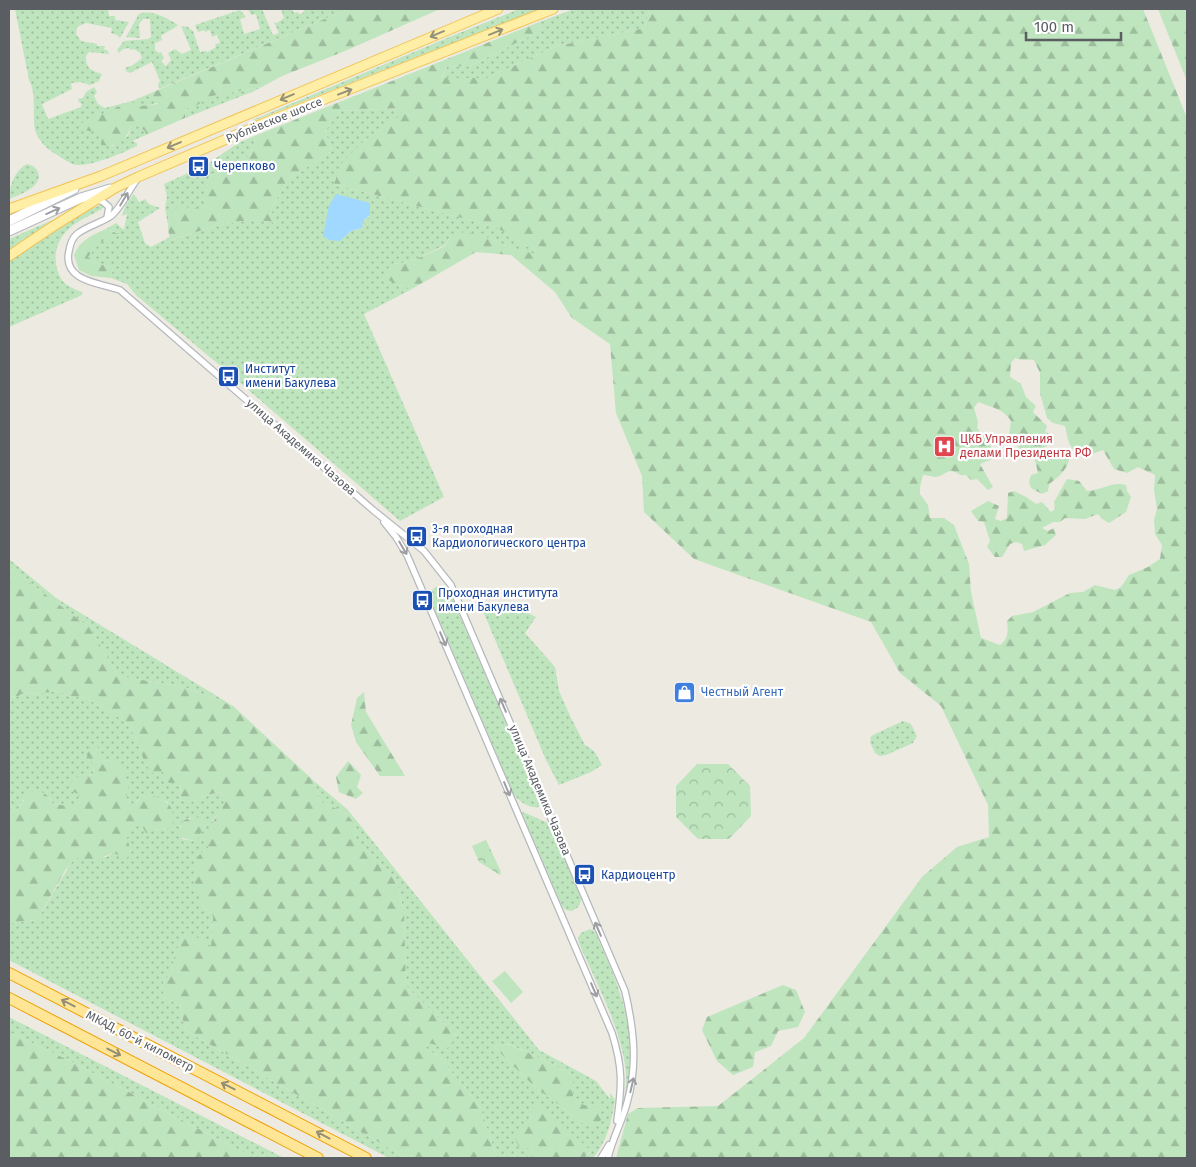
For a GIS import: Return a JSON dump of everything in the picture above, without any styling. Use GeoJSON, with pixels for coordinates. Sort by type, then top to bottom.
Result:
{"type":"FeatureCollection","features":[{"type":"Feature","properties":{"kind":"highway","name":"МКАД, 60-й километр"},"geometry":{"type":"LineString","coordinates":[[9,973],[366,1158]]}},
{"type":"Feature","properties":{"kind":"highway","name":"МКАД, 60-й километр"},"geometry":{"type":"LineString","coordinates":[[9,998],[318,1158]]}},
{"type":"Feature","properties":{"kind":"main road","name":"Рублёвское шоссе"},"geometry":{"type":"LineString","coordinates":[[9,209],[101,176],[498,9]]}},
{"type":"Feature","properties":{"kind":"main road","name":"Рублёвское шоссе"},"geometry":{"type":"LineString","coordinates":[[9,256],[95,200],[138,177],[264,123],[553,9]]}},
{"type":"Feature","properties":{"kind":"main road"},"geometry":{"type":"LineString","coordinates":[[9,221],[101,176]]}},
{"type":"Feature","properties":{"kind":"main road"},"geometry":{"type":"LineString","coordinates":[[9,231],[81,198],[115,188]]}},
{"type":"Feature","properties":{"kind":"street","name":"улица Академика Чазова"},"geometry":{"type":"LineString","coordinates":[[138,177],[112,215],[77,234],[71,243],[68,254],[74,273],[92,283],[108,285],[120,290],[373,510],[424,551],[451,584],[625,992],[634,1035],[634,1075],[626,1106],[608,1158]]}},
{"type":"Feature","properties":{"kind":"street"},"geometry":{"type":"LineString","coordinates":[[95,200],[102,201],[110,207],[107,218]]}},
{"type":"Feature","properties":{"kind":"street","name":"улица Академика Чазова"},"geometry":{"type":"LineString","coordinates":[[373,510],[396,537],[407,555],[612,1033],[620,1057],[621,1078],[615,1134],[601,1158]]}},
{"type":"Feature","properties":{"kind":"green space"},"geometry":{"type":"Polygon","coordinates":[[[15,9],[108,9],[109,16],[115,16],[115,20],[129,22],[120,38],[111,33],[112,28],[86,23],[77,27],[76,34],[81,41],[97,44],[97,46],[105,46],[104,49],[108,51],[109,54],[89,52],[86,56],[90,68],[102,74],[99,81],[90,85],[81,82],[71,83],[72,89],[42,104],[48,119],[81,107],[82,104],[78,99],[83,98],[86,92],[94,87],[97,92],[94,96],[98,104],[105,108],[132,101],[98,132],[112,146],[128,136],[131,125],[137,125],[145,131],[146,135],[132,141],[137,143],[137,146],[100,161],[79,165],[72,164],[51,151],[43,143],[35,130],[34,98],[15,9]]]}},
{"type":"Feature","properties":{"kind":"green space"},"geometry":{"type":"Polygon","coordinates":[[[248,9],[262,9],[273,35],[279,33],[274,22],[277,23],[284,18],[281,9],[292,9],[294,13],[300,14],[305,9],[348,9],[159,89],[158,84],[160,81],[152,62],[130,73],[125,68],[142,58],[140,53],[129,48],[123,49],[119,53],[117,50],[124,41],[148,39],[151,37],[150,19],[143,19],[139,24],[140,38],[126,37],[139,14],[154,13],[178,25],[161,36],[162,40],[155,43],[155,50],[159,53],[161,52],[164,58],[161,62],[166,66],[171,60],[168,53],[175,49],[182,54],[191,50],[181,26],[188,27],[193,31],[200,52],[208,52],[216,47],[215,44],[220,43],[217,35],[212,37],[210,30],[198,32],[195,25],[240,10],[246,17],[240,19],[244,34],[260,29],[256,14],[251,15],[248,9]]]}},
{"type":"Feature","properties":{"kind":"green space"},"geometry":{"type":"Polygon","coordinates":[[[348,9],[440,9],[345,51],[282,76],[262,87],[212,96],[194,107],[186,108],[185,118],[146,135],[145,131],[137,125],[131,125],[127,136],[117,144],[101,145],[102,137],[98,132],[88,131],[79,124],[132,101],[134,107],[158,104],[151,93],[348,9]]]}},
{"type":"Feature","properties":{"kind":"green space"},"geometry":{"type":"Polygon","coordinates":[[[519,9],[540,9],[253,121],[447,38],[519,9]]]}},
{"type":"Feature","properties":{"kind":"green space"},"geometry":{"type":"Polygon","coordinates":[[[574,9],[649,9],[645,28],[557,46],[487,78],[441,79],[447,67],[470,66],[536,33],[542,21],[574,9]]]}},
{"type":"Feature","properties":{"kind":"green space","name":"ЦКБ Управления делами Президента РФ"},"geometry":{"type":"Polygon","coordinates":[[[649,9],[1143,9],[1187,118],[1187,1158],[616,1158],[628,1114],[638,1108],[718,1106],[804,1038],[922,877],[957,847],[989,837],[988,805],[941,706],[900,673],[871,622],[694,559],[644,512],[642,476],[616,413],[610,344],[572,318],[555,292],[511,255],[476,252],[412,289],[383,277],[391,264],[410,262],[445,246],[452,234],[465,232],[489,238],[513,249],[541,255],[496,227],[334,184],[343,161],[364,141],[401,115],[403,108],[340,111],[325,131],[332,151],[287,180],[271,210],[277,223],[250,221],[223,224],[171,240],[168,231],[169,214],[178,206],[205,210],[205,194],[210,176],[250,156],[257,135],[542,21],[536,33],[470,66],[447,67],[441,78],[487,78],[557,46],[645,28],[649,9]],[[1015,358],[1011,363],[1010,377],[1021,384],[1026,397],[1036,406],[1033,412],[1047,426],[1045,432],[1052,435],[1054,441],[1038,452],[1038,458],[1045,458],[1064,449],[1069,453],[1069,458],[1064,471],[1049,484],[1048,491],[1042,494],[1031,488],[1029,482],[1031,475],[1038,473],[1035,460],[1030,456],[1023,456],[1017,444],[1011,442],[1009,435],[1011,421],[1001,411],[978,402],[974,408],[978,422],[977,428],[981,433],[988,435],[991,443],[992,459],[980,464],[993,487],[988,490],[977,479],[971,480],[966,475],[950,471],[936,477],[923,475],[920,487],[920,494],[928,505],[930,518],[944,518],[954,525],[969,564],[971,592],[981,638],[1000,645],[1008,631],[1007,621],[1012,616],[1033,612],[1070,593],[1083,592],[1095,585],[1115,590],[1121,587],[1129,575],[1148,567],[1160,559],[1162,545],[1155,534],[1154,520],[1157,509],[1154,490],[1155,475],[1138,467],[1127,473],[1114,469],[1103,450],[1084,457],[1075,452],[1070,444],[1065,426],[1053,423],[1047,418],[1040,393],[1040,373],[1034,360],[1015,358]]]}},
{"type":"Feature","properties":{"kind":"green space"},"geometry":{"type":"Polygon","coordinates":[[[1158,9],[1187,9],[1187,81],[1158,9]]]}},
{"type":"Feature","properties":{"kind":"green space"},"geometry":{"type":"Polygon","coordinates":[[[262,87],[185,118],[186,108],[194,106],[212,96],[262,87]]]}},
{"type":"Feature","properties":{"kind":"green space"},"geometry":{"type":"Polygon","coordinates":[[[151,93],[158,103],[134,108],[132,101],[151,93]]]}},
{"type":"Feature","properties":{"kind":"green space"},"geometry":{"type":"Polygon","coordinates":[[[403,108],[402,115],[364,141],[334,184],[496,227],[543,256],[513,249],[489,238],[452,234],[445,245],[410,262],[391,264],[396,284],[412,289],[364,314],[444,497],[400,521],[237,380],[234,374],[218,364],[136,295],[127,284],[111,278],[113,268],[100,264],[88,257],[99,243],[118,233],[106,229],[116,223],[124,230],[127,214],[122,216],[126,204],[134,194],[139,202],[145,199],[149,204],[160,208],[138,222],[145,243],[151,247],[170,237],[172,240],[223,224],[249,221],[276,223],[271,210],[287,180],[332,151],[325,131],[340,111],[403,108]],[[363,202],[340,241],[351,231],[362,228],[363,221],[369,217],[370,203],[363,202]]]}},
{"type":"Feature","properties":{"kind":"green space"},"geometry":{"type":"Polygon","coordinates":[[[257,135],[250,156],[210,176],[205,194],[205,210],[169,214],[168,225],[165,208],[167,197],[164,184],[206,165],[238,143],[257,135]]]}},
{"type":"Feature","properties":{"kind":"green space"},"geometry":{"type":"Polygon","coordinates":[[[27,164],[37,170],[38,181],[30,189],[9,199],[14,179],[19,170],[27,164]]]}},
{"type":"Feature","properties":{"kind":"green space"},"geometry":{"type":"Polygon","coordinates":[[[102,204],[104,206],[102,209],[70,228],[62,237],[57,249],[56,261],[59,274],[64,282],[82,292],[82,295],[9,327],[9,261],[83,213],[102,204]]]}},
{"type":"Feature","properties":{"kind":"green space"},"geometry":{"type":"Polygon","coordinates":[[[55,219],[54,221],[9,251],[9,239],[55,219]]]}},
{"type":"Feature","properties":{"kind":"green space"},"geometry":{"type":"Polygon","coordinates":[[[106,229],[119,234],[99,243],[88,257],[100,264],[113,268],[111,278],[91,276],[79,270],[74,255],[83,242],[106,229]]]}},
{"type":"Feature","properties":{"kind":"green space"},"geometry":{"type":"Polygon","coordinates":[[[1067,479],[1079,481],[1087,491],[1116,484],[1126,485],[1131,497],[1126,512],[1109,523],[1098,514],[1085,519],[1065,518],[1060,522],[1053,522],[1042,528],[1048,531],[1054,528],[1056,535],[1045,545],[1024,551],[1022,544],[1016,542],[1010,544],[1002,557],[995,557],[987,547],[990,541],[984,522],[978,521],[971,511],[988,501],[999,506],[995,519],[1001,521],[1007,518],[1008,493],[1014,491],[1036,504],[1042,502],[1051,512],[1055,509],[1054,502],[1067,479]]]}},
{"type":"Feature","properties":{"kind":"green space"},"geometry":{"type":"Polygon","coordinates":[[[9,559],[56,598],[233,706],[184,687],[118,676],[90,628],[9,567],[9,559]]]}},
{"type":"Feature","properties":{"kind":"green space"},"geometry":{"type":"Polygon","coordinates":[[[9,567],[90,628],[118,676],[184,687],[233,706],[314,781],[321,802],[346,813],[356,826],[355,840],[395,877],[404,911],[406,986],[457,1036],[448,1048],[428,1043],[426,1048],[440,1058],[480,1106],[497,1158],[406,1158],[185,1030],[180,1005],[163,997],[163,982],[171,973],[175,953],[183,937],[191,936],[201,939],[211,946],[213,916],[202,905],[194,880],[196,861],[199,855],[208,848],[206,835],[226,798],[220,792],[207,795],[192,802],[180,800],[181,782],[169,783],[163,772],[151,773],[135,736],[125,721],[86,698],[68,696],[59,691],[34,694],[24,692],[17,697],[9,696],[9,567]]]}},
{"type":"Feature","properties":{"kind":"green space"},"geometry":{"type":"Polygon","coordinates":[[[439,586],[444,586],[449,591],[540,802],[539,807],[525,804],[514,795],[430,598],[433,590],[439,586]]]}},
{"type":"Feature","properties":{"kind":"green space"},"geometry":{"type":"Polygon","coordinates":[[[507,602],[536,617],[525,633],[555,667],[559,691],[571,718],[585,745],[594,751],[602,765],[591,772],[559,785],[546,760],[480,604],[507,602]]]}},
{"type":"Feature","properties":{"kind":"green space"},"geometry":{"type":"Polygon","coordinates":[[[59,691],[68,696],[86,698],[125,721],[135,736],[143,758],[181,782],[180,800],[192,802],[207,795],[220,792],[226,798],[222,808],[213,820],[208,848],[199,855],[202,905],[213,916],[211,946],[183,937],[175,953],[171,973],[163,983],[163,997],[180,1005],[185,1030],[406,1158],[389,1158],[9,960],[9,923],[37,920],[71,863],[76,858],[106,857],[113,853],[131,852],[126,838],[134,826],[142,825],[146,832],[168,828],[168,802],[161,799],[139,799],[133,804],[126,801],[127,789],[125,780],[115,761],[100,760],[94,766],[93,774],[85,778],[78,794],[80,801],[75,808],[53,804],[49,797],[23,800],[15,812],[9,803],[9,696],[17,697],[23,692],[34,694],[59,691]],[[188,818],[180,826],[182,839],[194,841],[204,825],[195,819],[188,818]]]}},
{"type":"Feature","properties":{"kind":"green space"},"geometry":{"type":"Polygon","coordinates":[[[364,692],[366,712],[405,776],[380,776],[356,742],[351,725],[357,698],[364,692]]]}},
{"type":"Feature","properties":{"kind":"green space"},"geometry":{"type":"Polygon","coordinates":[[[903,721],[911,724],[917,736],[913,743],[886,755],[880,756],[875,753],[870,742],[871,736],[903,721]]]}},
{"type":"Feature","properties":{"kind":"green space"},"geometry":{"type":"Polygon","coordinates":[[[97,746],[101,752],[100,760],[115,761],[122,764],[128,787],[126,801],[133,804],[140,798],[150,795],[157,797],[170,806],[173,812],[173,823],[169,828],[146,833],[142,826],[134,826],[127,838],[131,852],[127,858],[113,853],[90,862],[76,858],[66,869],[37,920],[9,923],[9,803],[15,812],[28,793],[40,791],[46,794],[53,804],[75,807],[80,801],[78,794],[72,791],[71,783],[77,777],[85,778],[93,774],[94,766],[86,754],[89,748],[97,746]]]}},
{"type":"Feature","properties":{"kind":"green space"},"geometry":{"type":"Polygon","coordinates":[[[348,761],[361,775],[357,787],[363,793],[356,799],[339,792],[336,777],[348,761]]]}},
{"type":"Feature","properties":{"kind":"green space"},"geometry":{"type":"Polygon","coordinates":[[[697,764],[728,764],[750,786],[751,816],[729,839],[698,839],[676,817],[676,786],[697,764]]]}},
{"type":"Feature","properties":{"kind":"green space"},"geometry":{"type":"Polygon","coordinates":[[[314,781],[348,810],[539,1050],[596,1081],[610,1099],[610,1093],[615,1100],[610,1123],[602,1145],[593,1158],[584,1158],[591,1152],[534,1103],[529,1124],[532,1148],[531,1158],[497,1158],[480,1106],[440,1058],[426,1048],[428,1043],[457,1036],[406,986],[404,911],[395,877],[355,840],[356,826],[346,813],[321,802],[314,781]],[[508,1044],[493,1046],[534,1086],[584,1124],[584,1105],[573,1096],[573,1075],[508,1044]]]}},
{"type":"Feature","properties":{"kind":"green space"},"geometry":{"type":"Polygon","coordinates":[[[523,812],[548,823],[551,827],[581,898],[576,909],[572,911],[566,910],[562,906],[523,812]]]}},
{"type":"Feature","properties":{"kind":"green space"},"geometry":{"type":"Polygon","coordinates":[[[197,817],[204,821],[198,839],[194,841],[179,837],[182,823],[186,819],[195,819],[197,817]]]}},
{"type":"Feature","properties":{"kind":"green space"},"geometry":{"type":"Polygon","coordinates":[[[486,840],[501,872],[500,875],[479,862],[472,846],[486,840]]]}},
{"type":"Feature","properties":{"kind":"green space"},"geometry":{"type":"Polygon","coordinates":[[[590,929],[595,932],[613,973],[625,1010],[629,1029],[630,1049],[627,1094],[625,1094],[624,1057],[619,1038],[604,997],[579,943],[578,938],[581,933],[590,929]]]}},
{"type":"Feature","properties":{"kind":"green space"},"geometry":{"type":"Polygon","coordinates":[[[505,971],[523,992],[511,1003],[492,981],[505,971]]]}},
{"type":"Feature","properties":{"kind":"green space"},"geometry":{"type":"Polygon","coordinates":[[[783,985],[796,990],[805,1012],[798,1027],[778,1031],[771,1046],[755,1052],[753,1067],[733,1075],[717,1061],[702,1030],[707,1017],[783,985]]]}},
{"type":"Feature","properties":{"kind":"green space"},"geometry":{"type":"Polygon","coordinates":[[[9,1017],[284,1158],[254,1158],[66,1059],[9,1032],[9,1017]]]}},
{"type":"Feature","properties":{"kind":"green space"},"geometry":{"type":"Polygon","coordinates":[[[9,1032],[66,1059],[254,1158],[9,1158],[9,1032]]]}},
{"type":"Feature","properties":{"kind":"green space"},"geometry":{"type":"Polygon","coordinates":[[[507,1044],[573,1075],[573,1096],[584,1105],[599,1107],[602,1119],[595,1126],[584,1124],[534,1086],[493,1046],[507,1044]]]}},
{"type":"Feature","properties":{"kind":"green space"},"geometry":{"type":"Polygon","coordinates":[[[534,1102],[562,1124],[591,1151],[584,1158],[531,1158],[532,1149],[519,1147],[514,1137],[529,1124],[534,1102]]]}},
{"type":"Feature","properties":{"kind":"water"},"geometry":{"type":"Polygon","coordinates":[[[336,194],[370,203],[370,215],[363,221],[362,228],[351,231],[340,241],[329,240],[323,236],[329,206],[336,194]]]}},
{"type":"Feature","properties":{"kind":"place","name":"Черепково"},"geometry":{"type":"Point","coordinates":[198,166]}},
{"type":"Feature","properties":{"kind":"place","name":"Институт имени Бакулева"},"geometry":{"type":"Point","coordinates":[229,376]}},
{"type":"Feature","properties":{"kind":"place","name":"ЦКБ Управления делами Президента РФ"},"geometry":{"type":"Point","coordinates":[944,446]}},
{"type":"Feature","properties":{"kind":"place","name":"3-я проходная Кардиологического центра"},"geometry":{"type":"Point","coordinates":[416,536]}},
{"type":"Feature","properties":{"kind":"place","name":"Проходная института имени Бакулева"},"geometry":{"type":"Point","coordinates":[422,600]}},
{"type":"Feature","properties":{"kind":"place","name":"Честный Агент"},"geometry":{"type":"Point","coordinates":[685,692]}},
{"type":"Feature","properties":{"kind":"place","name":"Кардиоцентр"},"geometry":{"type":"Point","coordinates":[585,875]}}]}
